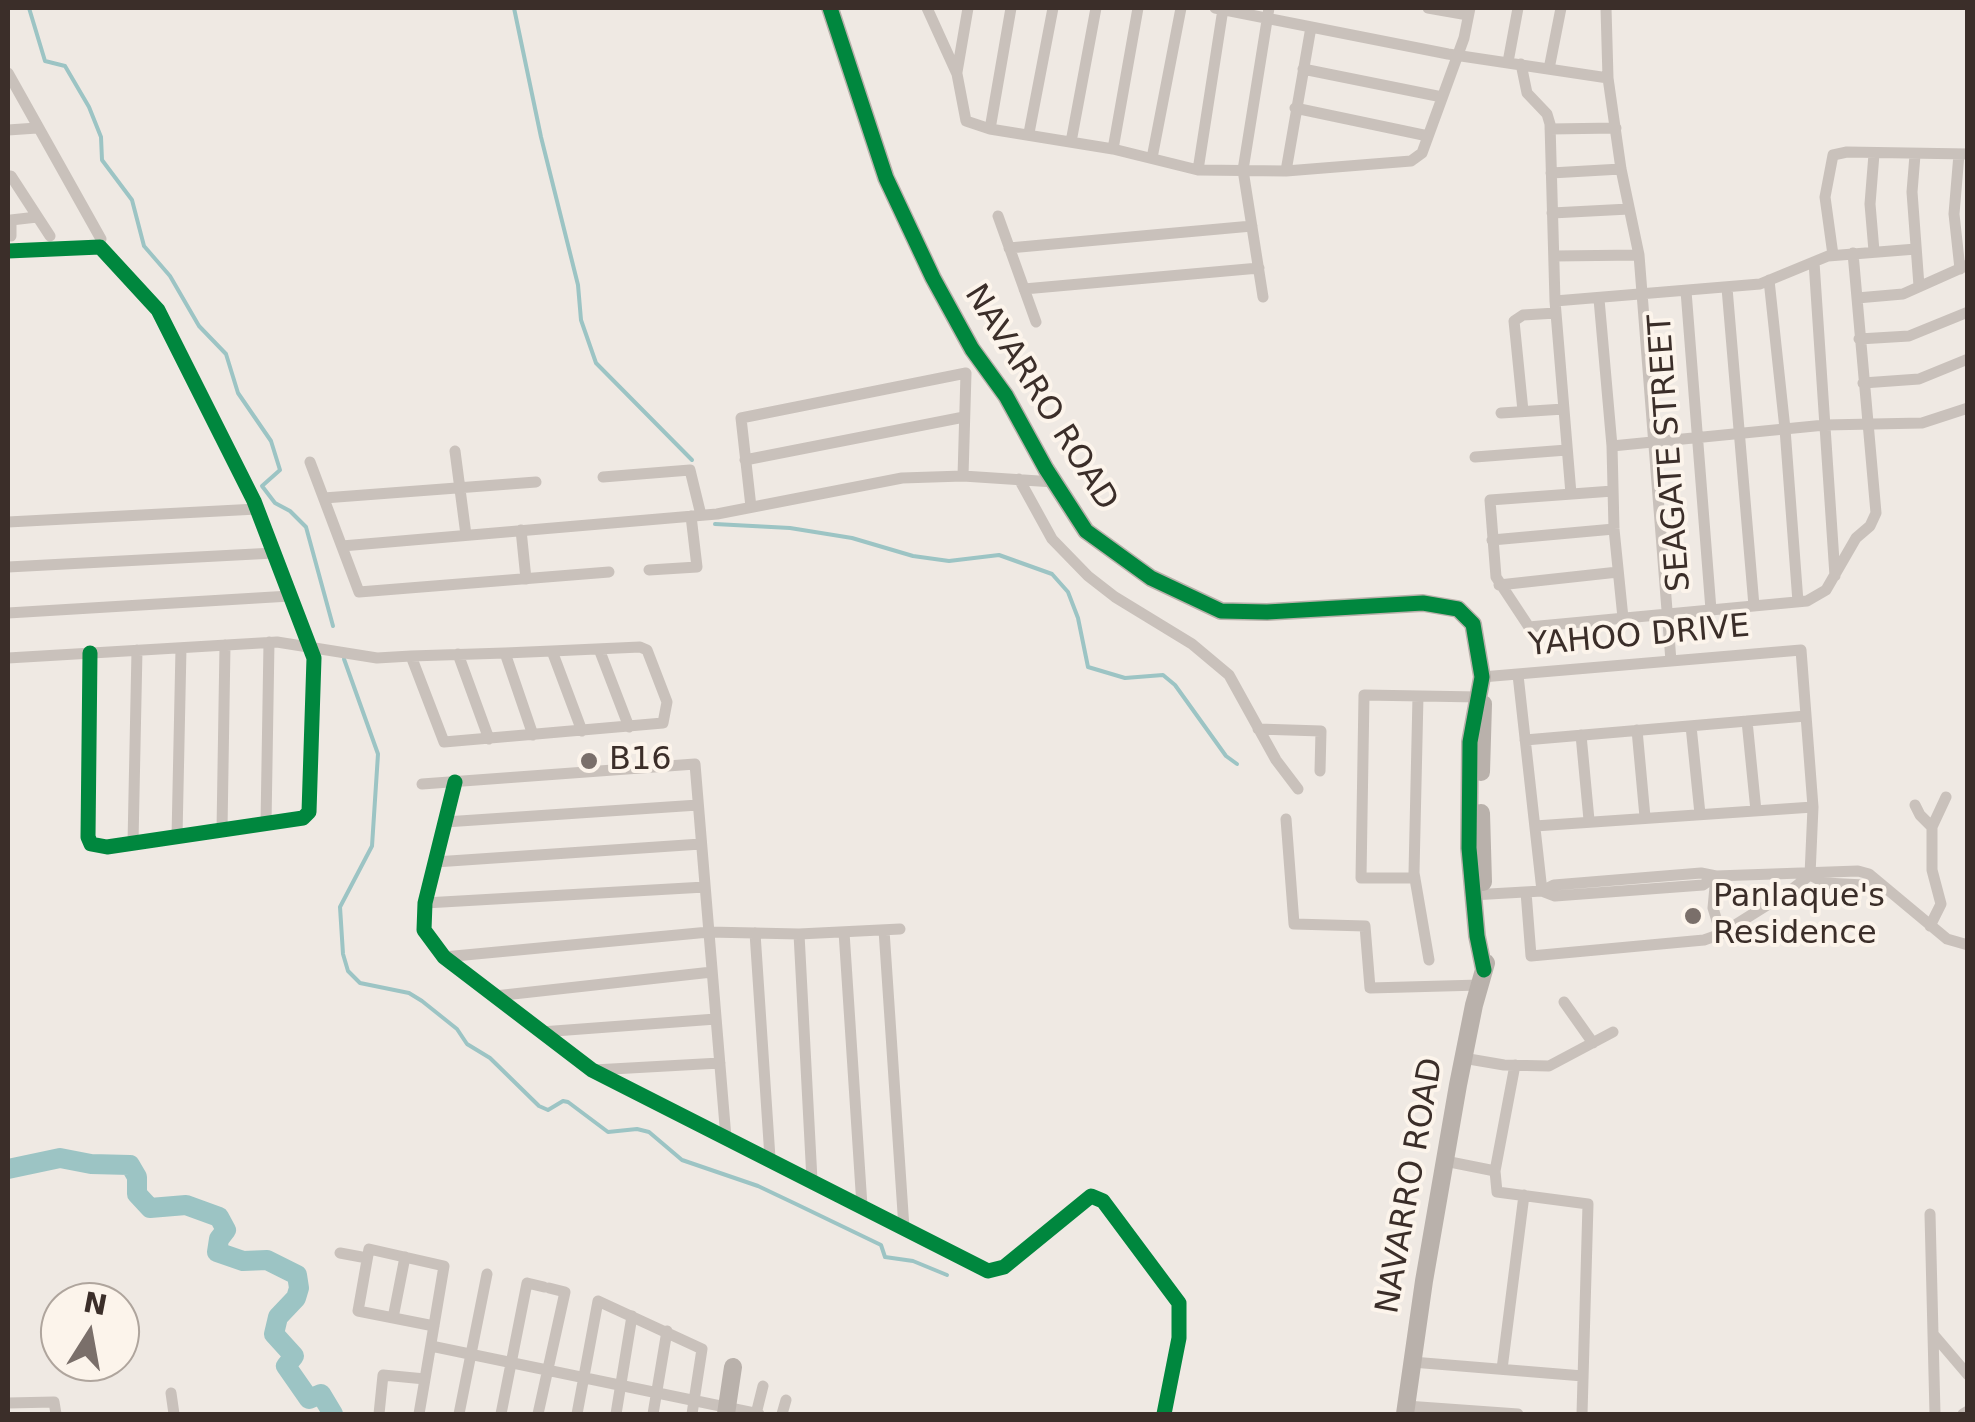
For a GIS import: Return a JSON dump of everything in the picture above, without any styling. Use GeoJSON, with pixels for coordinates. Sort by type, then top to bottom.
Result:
{"type":"FeatureCollection","features":[{"type":"Feature","properties":{"kind":"street","name":"NAVARRO ROAD"},"geometry":{"type":"LineString","coordinates":[[830,8],[886,178],[964,334],[1006,396],[1086,531],[1151,578],[1221,611],[1423,603],[1458,610],[1474,624],[1482,677],[1479,697],[1484,706],[1478,895],[1488,954],[1463,1058],[1405,1410]]}},
{"type":"Feature","properties":{"kind":"street"},"geometry":{"type":"LineString","coordinates":[[927,8],[956,74],[966,122],[1113,149],[1198,170],[1286,171],[1411,161],[1422,153],[1469,12],[1428,8]]}},
{"type":"Feature","properties":{"kind":"street"},"geometry":{"type":"LineString","coordinates":[[956,74],[968,8]]}},
{"type":"Feature","properties":{"kind":"street"},"geometry":{"type":"LineString","coordinates":[[990,128],[1010,8]]}},
{"type":"Feature","properties":{"kind":"street"},"geometry":{"type":"LineString","coordinates":[[1029,133],[1053,8]]}},
{"type":"Feature","properties":{"kind":"street"},"geometry":{"type":"LineString","coordinates":[[1070,142],[1096,8]]}},
{"type":"Feature","properties":{"kind":"street"},"geometry":{"type":"LineString","coordinates":[[1113,149],[1138,8]]}},
{"type":"Feature","properties":{"kind":"street"},"geometry":{"type":"LineString","coordinates":[[1152,158],[1181,8]]}},
{"type":"Feature","properties":{"kind":"street"},"geometry":{"type":"LineString","coordinates":[[1198,170],[1219,8],[1268,12],[1312,27],[1456,56],[1608,78]]}},
{"type":"Feature","properties":{"kind":"street"},"geometry":{"type":"LineString","coordinates":[[1518,8],[1514,63],[1527,93],[1547,114],[1550,129],[1555,307],[1571,494]]}},
{"type":"Feature","properties":{"kind":"street"},"geometry":{"type":"LineString","coordinates":[[1549,69],[1561,8]]}},
{"type":"Feature","properties":{"kind":"street"},"geometry":{"type":"LineString","coordinates":[[1606,8],[1608,78],[1639,255],[1671,662]]}},
{"type":"Feature","properties":{"kind":"street"},"geometry":{"type":"LineString","coordinates":[[1263,297],[1242,170],[1268,12]]}},
{"type":"Feature","properties":{"kind":"street"},"geometry":{"type":"LineString","coordinates":[[1286,171],[1312,27]]}},
{"type":"Feature","properties":{"kind":"street"},"geometry":{"type":"LineString","coordinates":[[1303,69],[1442,97]]}},
{"type":"Feature","properties":{"kind":"street"},"geometry":{"type":"LineString","coordinates":[[8,73],[101,239]]}},
{"type":"Feature","properties":{"kind":"street"},"geometry":{"type":"LineString","coordinates":[[1295,108],[1428,136]]}},
{"type":"Feature","properties":{"kind":"street"},"geometry":{"type":"LineString","coordinates":[[8,130],[37,128]]}},
{"type":"Feature","properties":{"kind":"street"},"geometry":{"type":"LineString","coordinates":[[1550,129],[1616,128]]}},
{"type":"Feature","properties":{"kind":"street"},"geometry":{"type":"LineString","coordinates":[[1834,255],[1825,198],[1830,158],[1847,152],[1963,154],[1954,214],[1964,267],[1888,297],[1857,298]]}},
{"type":"Feature","properties":{"kind":"street"},"geometry":{"type":"LineString","coordinates":[[1874,154],[1870,204],[1874,251]]}},
{"type":"Feature","properties":{"kind":"street"},"geometry":{"type":"LineString","coordinates":[[1915,155],[1912,192],[1918,286]]}},
{"type":"Feature","properties":{"kind":"street"},"geometry":{"type":"LineString","coordinates":[[1551,173],[1621,169]]}},
{"type":"Feature","properties":{"kind":"street"},"geometry":{"type":"LineString","coordinates":[[8,176],[12,176],[50,236]]}},
{"type":"Feature","properties":{"kind":"street"},"geometry":{"type":"LineString","coordinates":[[1552,213],[1630,209]]}},
{"type":"Feature","properties":{"kind":"street"},"geometry":{"type":"LineString","coordinates":[[998,216],[1036,322]]}},
{"type":"Feature","properties":{"kind":"street"},"geometry":{"type":"LineString","coordinates":[[10,236],[11,220],[37,217]]}},
{"type":"Feature","properties":{"kind":"street"},"geometry":{"type":"LineString","coordinates":[[1010,248],[1252,226]]}},
{"type":"Feature","properties":{"kind":"street"},"geometry":{"type":"LineString","coordinates":[[8,251],[100,247],[158,310],[258,509],[314,658],[308,812],[303,818],[266,824],[98,848],[91,844],[90,653]]}},
{"type":"Feature","properties":{"kind":"street"},"geometry":{"type":"LineString","coordinates":[[1523,411],[1514,320],[1522,315],[1598,298],[1727,288],[1768,280],[1834,255],[1916,248]]}},
{"type":"Feature","properties":{"kind":"street"},"geometry":{"type":"LineString","coordinates":[[1612,491],[1490,500],[1499,584],[1529,627],[1807,602],[1826,590],[1856,538],[1870,526],[1876,513],[1854,253]]}},
{"type":"Feature","properties":{"kind":"street"},"geometry":{"type":"LineString","coordinates":[[1554,256],[1639,255]]}},
{"type":"Feature","properties":{"kind":"street"},"geometry":{"type":"LineString","coordinates":[[1814,262],[1835,576]]}},
{"type":"Feature","properties":{"kind":"street"},"geometry":{"type":"LineString","coordinates":[[1024,289],[1258,268]]}},
{"type":"Feature","properties":{"kind":"street"},"geometry":{"type":"LineString","coordinates":[[1768,280],[1785,430],[1798,602]]}},
{"type":"Feature","properties":{"kind":"street"},"geometry":{"type":"LineString","coordinates":[[1727,288],[1754,606]]}},
{"type":"Feature","properties":{"kind":"street","name":"SEAGATE STREET"},"geometry":{"type":"LineString","coordinates":[[1686,292],[1712,610]]}},
{"type":"Feature","properties":{"kind":"street"},"geometry":{"type":"LineString","coordinates":[[1598,298],[1622,618]]}},
{"type":"Feature","properties":{"kind":"street"},"geometry":{"type":"LineString","coordinates":[[1859,339],[1909,336],[1968,312]]}},
{"type":"Feature","properties":{"kind":"street"},"geometry":{"type":"LineString","coordinates":[[1863,383],[1919,379],[1968,360]]}},
{"type":"Feature","properties":{"kind":"street"},"geometry":{"type":"LineString","coordinates":[[751,507],[740,418],[966,373],[963,476]]}},
{"type":"Feature","properties":{"kind":"street"},"geometry":{"type":"LineString","coordinates":[[1612,446],[1937,420],[1968,408]]}},
{"type":"Feature","properties":{"kind":"street"},"geometry":{"type":"LineString","coordinates":[[1500,413],[1564,409]]}},
{"type":"Feature","properties":{"kind":"street"},"geometry":{"type":"LineString","coordinates":[[745,460],[964,417]]}},
{"type":"Feature","properties":{"kind":"street"},"geometry":{"type":"LineString","coordinates":[[1475,457],[1567,450]]}},
{"type":"Feature","properties":{"kind":"street"},"geometry":{"type":"LineString","coordinates":[[455,452],[466,535]]}},
{"type":"Feature","properties":{"kind":"street"},"geometry":{"type":"LineString","coordinates":[[310,462],[359,592],[609,572]]}},
{"type":"Feature","properties":{"kind":"street"},"geometry":{"type":"LineString","coordinates":[[602,476],[690,470],[697,567],[649,570]]}},
{"type":"Feature","properties":{"kind":"street"},"geometry":{"type":"LineString","coordinates":[[342,546],[696,516],[902,478],[963,476],[1054,482]]}},
{"type":"Feature","properties":{"kind":"street"},"geometry":{"type":"LineString","coordinates":[[1018,480],[1052,539],[1070,558],[1115,597],[1212,658],[1228,676],[1276,760],[1298,789]]}},
{"type":"Feature","properties":{"kind":"street"},"geometry":{"type":"LineString","coordinates":[[324,498],[536,482]]}},
{"type":"Feature","properties":{"kind":"street"},"geometry":{"type":"LineString","coordinates":[[8,522],[258,509]]}},
{"type":"Feature","properties":{"kind":"street"},"geometry":{"type":"LineString","coordinates":[[521,530],[526,579]]}},
{"type":"Feature","properties":{"kind":"street"},"geometry":{"type":"LineString","coordinates":[[1492,540],[1614,530]]}},
{"type":"Feature","properties":{"kind":"street"},"geometry":{"type":"LineString","coordinates":[[8,567],[274,553]]}},
{"type":"Feature","properties":{"kind":"street"},"geometry":{"type":"LineString","coordinates":[[1499,584],[1618,572]]}},
{"type":"Feature","properties":{"kind":"street"},"geometry":{"type":"LineString","coordinates":[[8,612],[290,596]]}},
{"type":"Feature","properties":{"kind":"street"},"geometry":{"type":"LineString","coordinates":[[266,824],[269,642]]}},
{"type":"Feature","properties":{"kind":"street"},"geometry":{"type":"LineString","coordinates":[[8,658],[269,642],[377,658],[412,656],[552,650],[647,650],[668,702],[663,723],[444,742],[412,656]]}},
{"type":"Feature","properties":{"kind":"street"},"geometry":{"type":"LineString","coordinates":[[222,830],[225,645]]}},
{"type":"Feature","properties":{"kind":"street"},"geometry":{"type":"LineString","coordinates":[[177,837],[181,648]]}},
{"type":"Feature","properties":{"kind":"street"},"geometry":{"type":"LineString","coordinates":[[600,649],[628,727]]}},
{"type":"Feature","properties":{"kind":"street"},"geometry":{"type":"LineString","coordinates":[[133,843],[136,650]]}},
{"type":"Feature","properties":{"kind":"street"},"geometry":{"type":"LineString","coordinates":[[552,650],[582,731]]}},
{"type":"Feature","properties":{"kind":"street","name":"YAHOO DRIVE"},"geometry":{"type":"LineString","coordinates":[[1482,677],[1801,650],[1806,716]]}},
{"type":"Feature","properties":{"kind":"street"},"geometry":{"type":"LineString","coordinates":[[505,652],[533,735]]}},
{"type":"Feature","properties":{"kind":"street"},"geometry":{"type":"LineString","coordinates":[[458,654],[488,739]]}},
{"type":"Feature","properties":{"kind":"street"},"geometry":{"type":"LineString","coordinates":[[1518,676],[1542,892]]}},
{"type":"Feature","properties":{"kind":"street"},"geometry":{"type":"LineString","coordinates":[[1415,878],[1361,878],[1364,695],[1479,697]]}},
{"type":"Feature","properties":{"kind":"street"},"geometry":{"type":"LineString","coordinates":[[1418,696],[1415,878],[1429,960]]}},
{"type":"Feature","properties":{"kind":"street"},"geometry":{"type":"LineString","coordinates":[[1526,740],[1806,716],[1813,807],[1810,875],[1721,934],[1704,940],[1531,956],[1526,892]]}},
{"type":"Feature","properties":{"kind":"street"},"geometry":{"type":"LineString","coordinates":[[1748,721],[1756,811]]}},
{"type":"Feature","properties":{"kind":"street"},"geometry":{"type":"LineString","coordinates":[[1691,726],[1700,814]]}},
{"type":"Feature","properties":{"kind":"street"},"geometry":{"type":"LineString","coordinates":[[1258,729],[1321,731],[1320,771]]}},
{"type":"Feature","properties":{"kind":"street"},"geometry":{"type":"LineString","coordinates":[[1638,730],[1645,817]]}},
{"type":"Feature","properties":{"kind":"street"},"geometry":{"type":"LineString","coordinates":[[1581,735],[1589,820]]}},
{"type":"Feature","properties":{"kind":"street"},"geometry":{"type":"LineString","coordinates":[[422,784],[695,764],[726,1138]]}},
{"type":"Feature","properties":{"kind":"street"},"geometry":{"type":"LineString","coordinates":[[455,782],[425,903],[424,930],[444,957],[592,1070],[988,1271],[1004,1267],[1091,1196],[1103,1202],[1179,1303],[1179,1338],[1164,1414]]}},
{"type":"Feature","properties":{"kind":"street"},"geometry":{"type":"LineString","coordinates":[[1930,926],[1941,904],[1932,870],[1932,827],[1946,798]]}},
{"type":"Feature","properties":{"kind":"street"},"geometry":{"type":"LineString","coordinates":[[445,822],[698,804]]}},
{"type":"Feature","properties":{"kind":"street"},"geometry":{"type":"LineString","coordinates":[[1915,805],[1932,827]]}},
{"type":"Feature","properties":{"kind":"street"},"geometry":{"type":"LineString","coordinates":[[1535,826],[1813,807]]}},
{"type":"Feature","properties":{"kind":"street"},"geometry":{"type":"LineString","coordinates":[[1286,818],[1294,924],[1365,926],[1370,988],[1482,977]]}},
{"type":"Feature","properties":{"kind":"street"},"geometry":{"type":"LineString","coordinates":[[436,862],[702,844]]}},
{"type":"Feature","properties":{"kind":"street"},"geometry":{"type":"LineString","coordinates":[[1478,895],[1542,892],[1554,885],[1701,873],[1810,875],[1825,870],[1858,871],[1869,874],[1947,939],[1968,945]]}},
{"type":"Feature","properties":{"kind":"street"},"geometry":{"type":"LineString","coordinates":[[1716,876],[1713,908],[1721,934]]}},
{"type":"Feature","properties":{"kind":"street"},"geometry":{"type":"LineString","coordinates":[[425,903],[705,887]]}},
{"type":"Feature","properties":{"kind":"street"},"geometry":{"type":"LineString","coordinates":[[444,957],[709,932],[799,934],[900,929]]}},
{"type":"Feature","properties":{"kind":"street"},"geometry":{"type":"LineString","coordinates":[[884,930],[904,1228]]}},
{"type":"Feature","properties":{"kind":"street"},"geometry":{"type":"LineString","coordinates":[[844,932],[862,1206]]}},
{"type":"Feature","properties":{"kind":"street"},"geometry":{"type":"LineString","coordinates":[[755,933],[770,1158]]}},
{"type":"Feature","properties":{"kind":"street"},"geometry":{"type":"LineString","coordinates":[[799,934],[812,1180]]}},
{"type":"Feature","properties":{"kind":"street"},"geometry":{"type":"LineString","coordinates":[[496,996],[712,972]]}},
{"type":"Feature","properties":{"kind":"street"},"geometry":{"type":"LineString","coordinates":[[1564,1002],[1592,1043]]}},
{"type":"Feature","properties":{"kind":"street"},"geometry":{"type":"LineString","coordinates":[[541,1032],[716,1018]]}},
{"type":"Feature","properties":{"kind":"street"},"geometry":{"type":"LineString","coordinates":[[1463,1058],[1549,1066],[1612,1032]]}},
{"type":"Feature","properties":{"kind":"street"},"geometry":{"type":"LineString","coordinates":[[592,1070],[720,1062]]}},
{"type":"Feature","properties":{"kind":"street"},"geometry":{"type":"LineString","coordinates":[[1514,1065],[1495,1171],[1496,1192],[1588,1204],[1582,1414]]}},
{"type":"Feature","properties":{"kind":"street"},"geometry":{"type":"LineString","coordinates":[[1445,1161],[1495,1171]]}},
{"type":"Feature","properties":{"kind":"street"},"geometry":{"type":"LineString","coordinates":[[1502,1369],[1524,1195]]}},
{"type":"Feature","properties":{"kind":"street"},"geometry":{"type":"LineString","coordinates":[[1930,1214],[1935,1414]]}},
{"type":"Feature","properties":{"kind":"street"},"geometry":{"type":"LineString","coordinates":[[420,1414],[444,1266],[369,1249],[358,1311],[434,1326]]}},
{"type":"Feature","properties":{"kind":"street"},"geometry":{"type":"LineString","coordinates":[[340,1252],[368,1258]]}},
{"type":"Feature","properties":{"kind":"street"},"geometry":{"type":"LineString","coordinates":[[393,1318],[405,1257]]}},
{"type":"Feature","properties":{"kind":"street"},"geometry":{"type":"LineString","coordinates":[[459,1414],[488,1274]]}},
{"type":"Feature","properties":{"kind":"street"},"geometry":{"type":"LineString","coordinates":[[500,1414],[527,1283],[565,1292],[538,1414]]}},
{"type":"Feature","properties":{"kind":"street"},"geometry":{"type":"LineString","coordinates":[[577,1414],[598,1301],[702,1349],[692,1414]]}},
{"type":"Feature","properties":{"kind":"street"},"geometry":{"type":"LineString","coordinates":[[616,1414],[632,1316]]}},
{"type":"Feature","properties":{"kind":"street"},"geometry":{"type":"LineString","coordinates":[[653,1414],[666,1331]]}},
{"type":"Feature","properties":{"kind":"street"},"geometry":{"type":"LineString","coordinates":[[1933,1334],[1968,1375]]}},
{"type":"Feature","properties":{"kind":"street"},"geometry":{"type":"LineString","coordinates":[[431,1346],[758,1414],[763,1386]]}},
{"type":"Feature","properties":{"kind":"street"},"geometry":{"type":"LineString","coordinates":[[1412,1362],[1584,1376]]}},
{"type":"Feature","properties":{"kind":"street"},"geometry":{"type":"LineString","coordinates":[[726,1410],[733,1368]]}},
{"type":"Feature","properties":{"kind":"street"},"geometry":{"type":"LineString","coordinates":[[379,1414],[383,1375],[426,1379]]}},
{"type":"Feature","properties":{"kind":"street"},"geometry":{"type":"LineString","coordinates":[[170,1393],[174,1414]]}},
{"type":"Feature","properties":{"kind":"street"},"geometry":{"type":"LineString","coordinates":[[782,1414],[786,1400]]}},
{"type":"Feature","properties":{"kind":"street"},"geometry":{"type":"LineString","coordinates":[[8,1403],[54,1402],[56,1414]]}},
{"type":"Feature","properties":{"kind":"street"},"geometry":{"type":"LineString","coordinates":[[1405,1410],[1518,1414]]}},
{"type":"Feature","properties":{"kind":"waterway"},"geometry":{"type":"LineString","coordinates":[[29,8],[45,61],[65,66],[89,107],[101,137],[102,160],[132,200],[144,246],[170,276],[199,326],[226,354],[238,393],[271,441],[280,470],[262,486],[275,503],[306,527],[333,626]]}},
{"type":"Feature","properties":{"kind":"waterway"},"geometry":{"type":"LineString","coordinates":[[514,8],[578,285],[581,320],[596,363],[692,460]]}},
{"type":"Feature","properties":{"kind":"waterway"},"geometry":{"type":"LineString","coordinates":[[715,524],[790,528],[949,561],[999,555],[1052,574],[1068,592],[1088,667],[1125,678],[1163,675],[1175,685],[1226,756],[1237,764]]}},
{"type":"Feature","properties":{"kind":"waterway"},"geometry":{"type":"LineString","coordinates":[[344,659],[378,754],[372,846],[340,907],[348,971],[360,983],[409,993],[422,1001],[539,1106],[548,1110],[568,1102],[608,1132],[649,1132],[682,1160],[758,1186],[798,1205],[881,1245],[885,1257],[913,1261],[947,1275]]}},
{"type":"Feature","properties":{"kind":"waterway"},"geometry":{"type":"LineString","coordinates":[[8,1169],[60,1158],[130,1165],[137,1177],[137,1194],[150,1208],[186,1205],[219,1217],[226,1230],[219,1239],[217,1252],[243,1261],[267,1260],[297,1275],[296,1298],[278,1317],[274,1334],[294,1356],[286,1366],[309,1399],[321,1394],[333,1414]]}},
{"type":"Feature","properties":{"kind":"cycle path"},"geometry":{"type":"LineString","coordinates":[[830,8],[886,178],[933,278],[972,349],[1006,396],[1086,531],[1151,578],[1221,611],[1423,603],[1458,609],[1473,624],[1482,677],[1470,742],[1469,848],[1484,970]]}},
{"type":"Feature","properties":{"kind":"cycle path"},"geometry":{"type":"LineString","coordinates":[[8,251],[100,247],[158,310],[254,501],[314,658],[309,812],[303,818],[107,847],[91,844],[90,653]]}},
{"type":"Feature","properties":{"kind":"cycle path"},"geometry":{"type":"LineString","coordinates":[[455,782],[425,903],[424,930],[444,957],[592,1070],[988,1271],[1004,1267],[1091,1196],[1103,1201],[1179,1303],[1179,1338],[1164,1414]]}},
{"type":"Feature","properties":{"kind":"place","name":"B16"},"geometry":{"type":"Point","coordinates":[589,761]}},
{"type":"Feature","properties":{"kind":"place","name":"Panlaque's Residence"},"geometry":{"type":"Point","coordinates":[1693,916]}}]}
